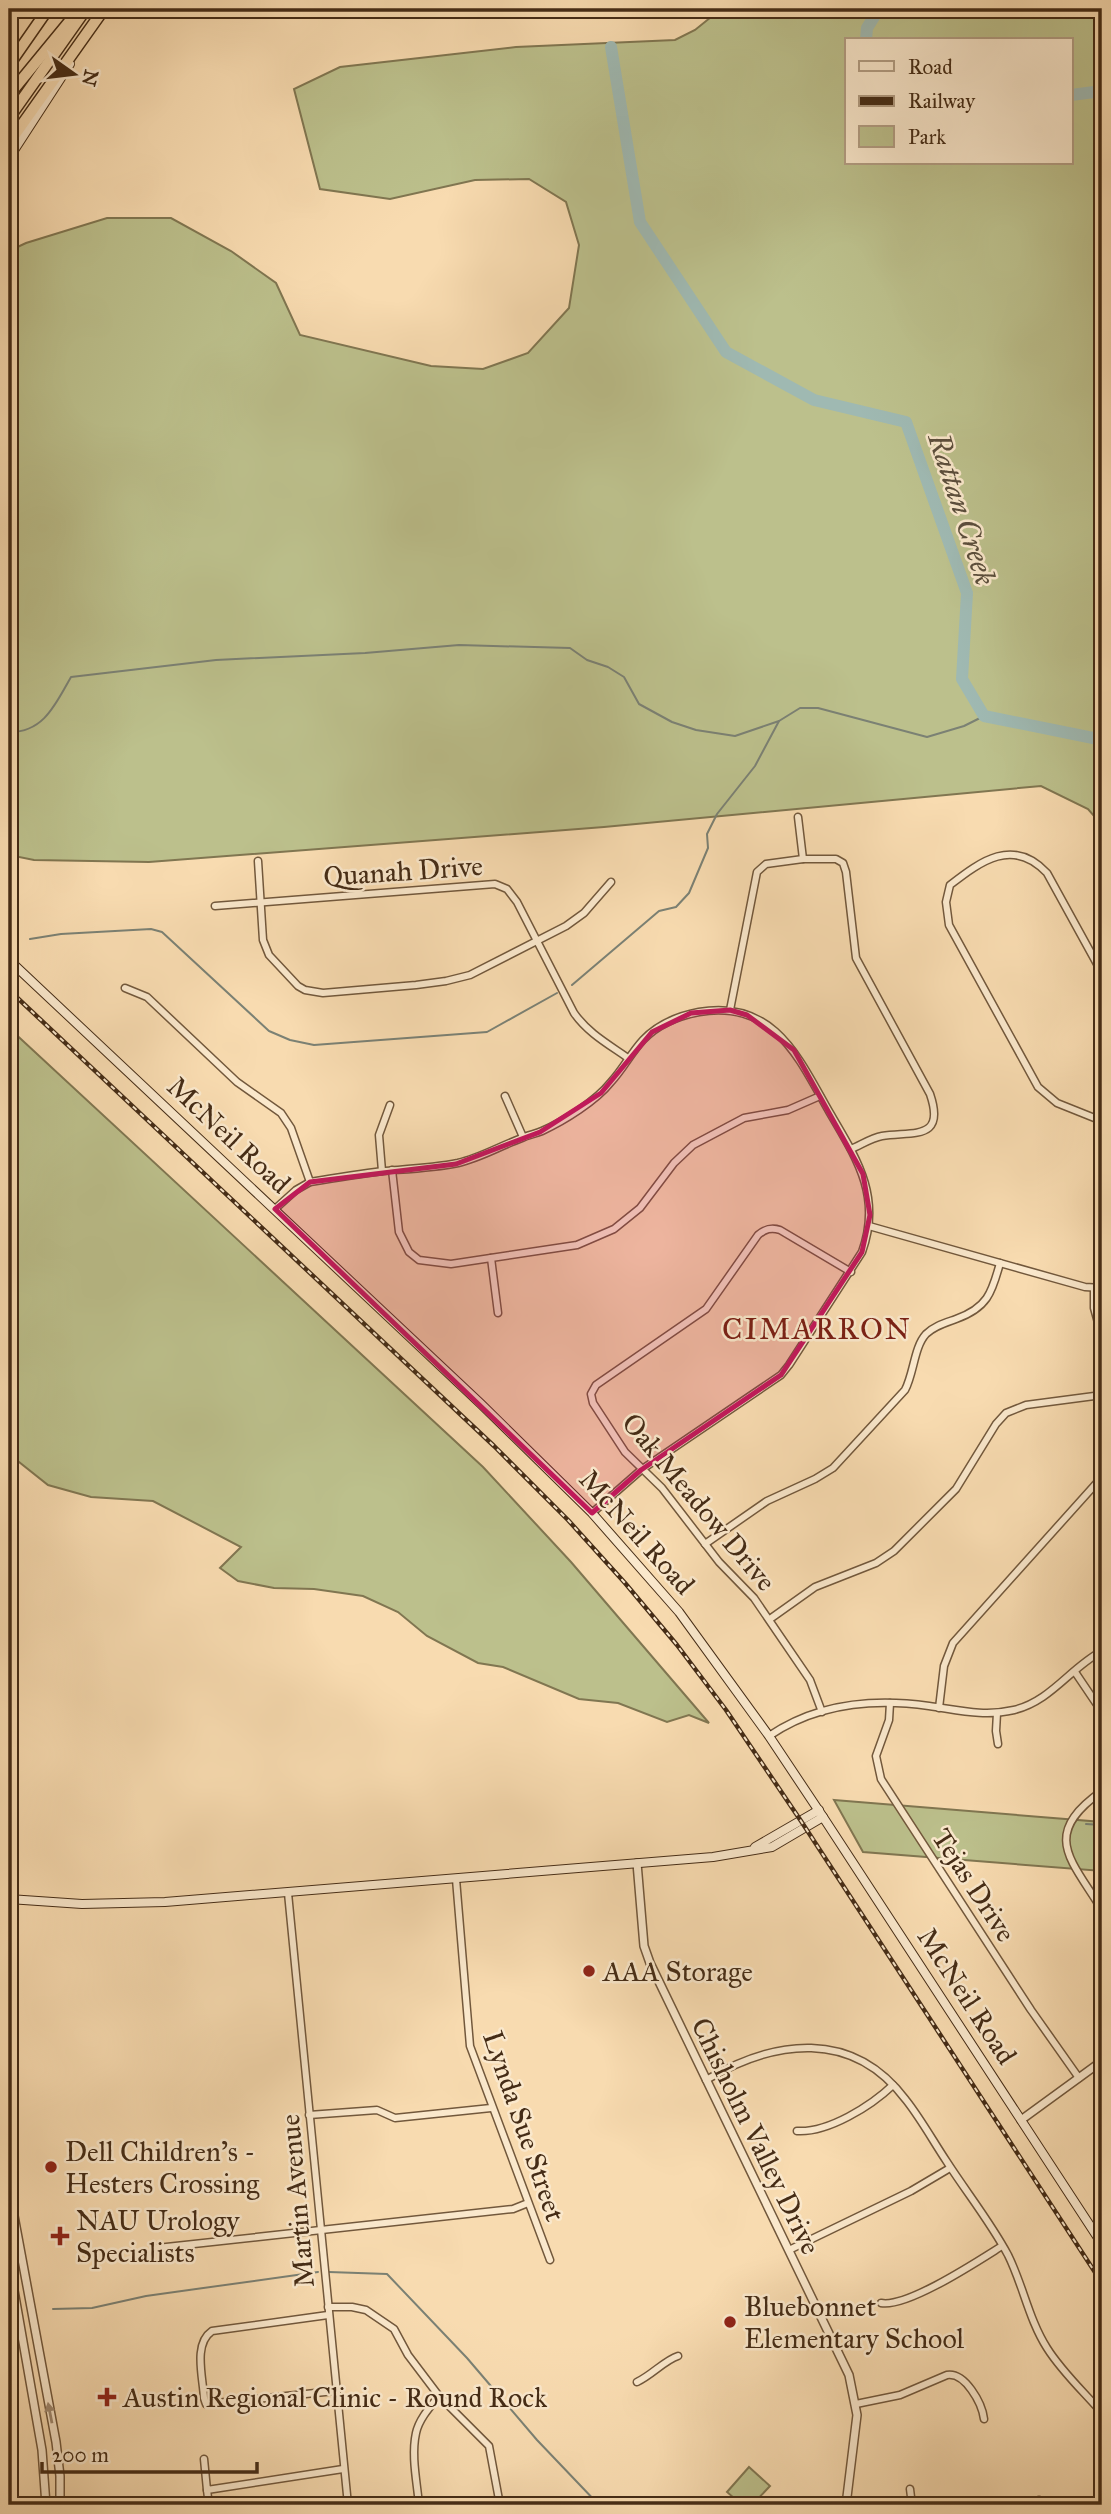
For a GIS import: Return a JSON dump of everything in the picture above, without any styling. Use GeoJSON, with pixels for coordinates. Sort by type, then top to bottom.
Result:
{"type":"FeatureCollection","features":[{"type":"Feature","properties":{"kind":"highway"},"geometry":{"type":"LineString","coordinates":[[9,65],[48,9]]}},
{"type":"Feature","properties":{"kind":"highway"},"geometry":{"type":"LineString","coordinates":[[9,95],[80,9]]}},
{"type":"Feature","properties":{"kind":"highway"},"geometry":{"type":"LineString","coordinates":[[9,118],[86,9]]}},
{"type":"Feature","properties":{"kind":"highway"},"geometry":{"type":"LineString","coordinates":[[9,143],[105,9]]}},
{"type":"Feature","properties":{"kind":"main road"},"geometry":{"type":"LineString","coordinates":[[9,158],[105,9]]}},
{"type":"Feature","properties":{"kind":"main road","name":"McNeil Road"},"geometry":{"type":"LineString","coordinates":[[9,960],[481,1404],[592,1514],[679,1612],[821,1813],[1102,2244]]}},
{"type":"Feature","properties":{"kind":"main road"},"geometry":{"type":"LineString","coordinates":[[9,1899],[82,1904],[288,1894],[713,1857],[747,1852],[821,1813]]}},
{"type":"Feature","properties":{"kind":"street"},"geometry":{"type":"LineString","coordinates":[[798,817],[803,859]]}},
{"type":"Feature","properties":{"kind":"street"},"geometry":{"type":"LineString","coordinates":[[1102,973],[1046,873],[1036,863],[1027,858],[1010,855],[990,857],[950,885],[946,902],[949,925],[1038,1087],[1056,1103],[1102,1121]]}},
{"type":"Feature","properties":{"kind":"street"},"geometry":{"type":"LineString","coordinates":[[730,1010],[757,872],[772,862],[836,859],[843,863],[856,958],[933,1104],[934,1121],[922,1133],[876,1138],[851,1149]]}},
{"type":"Feature","properties":{"kind":"street"},"geometry":{"type":"LineString","coordinates":[[258,861],[263,940],[269,955],[298,986],[314,992],[416,985],[458,979],[575,920],[611,882]]}},
{"type":"Feature","properties":{"kind":"street","name":"Quanah Drive"},"geometry":{"type":"LineString","coordinates":[[215,906],[495,884],[507,889],[517,902],[582,1025],[628,1058]]}},
{"type":"Feature","properties":{"kind":"street"},"geometry":{"type":"LineString","coordinates":[[125,988],[146,997],[237,1082],[281,1113],[291,1128],[310,1182]]}},
{"type":"Feature","properties":{"kind":"street"},"geometry":{"type":"LineString","coordinates":[[275,1209],[296,1190],[310,1182],[382,1171],[456,1164],[550,1127],[591,1101],[610,1084],[652,1031],[691,1013],[730,1010],[758,1020],[778,1033],[794,1050],[851,1149],[867,1187],[870,1203],[869,1226],[862,1252],[781,1375],[642,1470],[592,1514]]}},
{"type":"Feature","properties":{"kind":"street"},"geometry":{"type":"LineString","coordinates":[[505,1096],[523,1138]]}},
{"type":"Feature","properties":{"kind":"street"},"geometry":{"type":"LineString","coordinates":[[392,1170],[399,1232],[409,1252],[419,1260],[442,1264],[577,1245],[614,1229],[640,1208],[674,1163],[693,1145],[744,1118],[788,1110],[820,1096]]}},
{"type":"Feature","properties":{"kind":"street"},"geometry":{"type":"LineString","coordinates":[[382,1171],[379,1135],[390,1105]]}},
{"type":"Feature","properties":{"kind":"street"},"geometry":{"type":"LineString","coordinates":[[869,1226],[1098,1288],[1094,1308],[1102,1337]]}},
{"type":"Feature","properties":{"kind":"street","name":"Oak Meadow Drive"},"geometry":{"type":"LineString","coordinates":[[822,1712],[813,1686],[770,1619],[705,1544],[663,1488],[625,1452],[593,1403],[591,1394],[596,1385],[706,1309],[763,1231],[770,1228],[780,1230],[851,1272]]}},
{"type":"Feature","properties":{"kind":"street"},"geometry":{"type":"LineString","coordinates":[[491,1258],[498,1313]]}},
{"type":"Feature","properties":{"kind":"street"},"geometry":{"type":"LineString","coordinates":[[705,1544],[767,1501],[815,1479],[843,1460],[905,1390],[911,1379],[920,1341],[937,1326],[963,1317],[983,1304],[993,1289],[1000,1263]]}},
{"type":"Feature","properties":{"kind":"street"},"geometry":{"type":"LineString","coordinates":[[770,1619],[815,1587],[876,1563],[894,1551],[956,1489],[996,1424],[1006,1413],[1026,1405],[1102,1395]]}},
{"type":"Feature","properties":{"kind":"street"},"geometry":{"type":"LineString","coordinates":[[939,1708],[944,1666],[960,1633],[1101,1482]]}},
{"type":"Feature","properties":{"kind":"street"},"geometry":{"type":"LineString","coordinates":[[769,1736],[793,1721],[859,1702],[939,1708],[973,1714],[997,1713],[1037,1702],[1102,1651]]}},
{"type":"Feature","properties":{"kind":"street"},"geometry":{"type":"LineString","coordinates":[[1075,1672],[1102,1712]]}},
{"type":"Feature","properties":{"kind":"street","name":"Tejas Drive"},"geometry":{"type":"LineString","coordinates":[[890,1703],[889,1720],[876,1756],[881,1779],[1031,2010],[1079,2078]]}},
{"type":"Feature","properties":{"kind":"street"},"geometry":{"type":"LineString","coordinates":[[997,1713],[998,1744]]}},
{"type":"Feature","properties":{"kind":"street"},"geometry":{"type":"LineString","coordinates":[[1102,1791],[1078,1810],[1068,1826],[1066,1843],[1070,1858],[1102,1910]]}},
{"type":"Feature","properties":{"kind":"street","name":"Chisholm Valley Drive"},"geometry":{"type":"LineString","coordinates":[[637,1863],[647,1955],[656,1979],[844,2364],[856,2404],[857,2426],[846,2505]]}},
{"type":"Feature","properties":{"kind":"street","name":"Lynda Sue Street"},"geometry":{"type":"LineString","coordinates":[[456,1880],[468,2034],[473,2058],[550,2259]]}},
{"type":"Feature","properties":{"kind":"street","name":"Martin Avenue"},"geometry":{"type":"LineString","coordinates":[[288,1894],[348,2505]]}},
{"type":"Feature","properties":{"kind":"street"},"geometry":{"type":"LineString","coordinates":[[706,2080],[755,2056],[779,2049],[804,2047],[834,2052],[857,2060],[893,2085],[1002,2246],[1047,2348],[1102,2413]]}},
{"type":"Feature","properties":{"kind":"street"},"geometry":{"type":"LineString","coordinates":[[1021,2120],[1102,2061]]}},
{"type":"Feature","properties":{"kind":"street"},"geometry":{"type":"LineString","coordinates":[[797,2131],[817,2130],[864,2108],[893,2085]]}},
{"type":"Feature","properties":{"kind":"street"},"geometry":{"type":"LineString","coordinates":[[310,2115],[377,2110],[395,2118],[491,2108]]}},
{"type":"Feature","properties":{"kind":"street"},"geometry":{"type":"LineString","coordinates":[[789,2250],[911,2191],[950,2168]]}},
{"type":"Feature","properties":{"kind":"street"},"geometry":{"type":"LineString","coordinates":[[9,2189],[56,2442],[60,2505]]}},
{"type":"Feature","properties":{"kind":"street"},"geometry":{"type":"LineString","coordinates":[[157,2248],[513,2209],[528,2203]]}},
{"type":"Feature","properties":{"kind":"street"},"geometry":{"type":"LineString","coordinates":[[881,2303],[899,2302],[954,2275],[1002,2246]]}},
{"type":"Feature","properties":{"kind":"street"},"geometry":{"type":"LineString","coordinates":[[9,2262],[42,2450],[46,2505]]}},
{"type":"Feature","properties":{"kind":"street"},"geometry":{"type":"LineString","coordinates":[[335,2391],[206,2404],[201,2345],[212,2331],[352,2307],[366,2310],[394,2329],[408,2355],[439,2396],[489,2446],[500,2505]]}},
{"type":"Feature","properties":{"kind":"street"},"geometry":{"type":"LineString","coordinates":[[637,2382],[678,2356]]}},
{"type":"Feature","properties":{"kind":"street"},"geometry":{"type":"LineString","coordinates":[[856,2404],[900,2395],[954,2374],[961,2378],[980,2404],[984,2419]]}},
{"type":"Feature","properties":{"kind":"street"},"geometry":{"type":"LineString","coordinates":[[419,2505],[415,2470],[416,2432],[439,2396]]}},
{"type":"Feature","properties":{"kind":"street"},"geometry":{"type":"LineString","coordinates":[[204,2459],[209,2505]]}},
{"type":"Feature","properties":{"kind":"street"},"geometry":{"type":"LineString","coordinates":[[207,2490],[343,2469]]}},
{"type":"Feature","properties":{"kind":"street"},"geometry":{"type":"LineString","coordinates":[[910,2489],[912,2505]]}},
{"type":"Feature","properties":{"kind":"highlighted area"},"geometry":{"type":"Polygon","coordinates":[[[730,1010],[747,1015],[794,1050],[863,1174],[870,1215],[862,1252],[781,1375],[641,1470],[592,1513],[275,1209],[310,1182],[456,1164],[540,1132],[601,1093],[652,1032],[691,1013],[730,1010]]]}},
{"type":"Feature","properties":{"kind":"green space"},"geometry":{"type":"Polygon","coordinates":[[[721,9],[1102,9],[1102,825],[1088,809],[1041,786],[604,827],[149,862],[34,860],[9,855],[9,251],[26,243],[107,218],[171,218],[231,251],[276,283],[300,335],[431,366],[483,369],[528,353],[569,308],[579,245],[566,202],[529,179],[475,180],[390,199],[320,189],[294,89],[340,67],[516,47],[675,40],[695,30],[721,9]]]}},
{"type":"Feature","properties":{"kind":"green space"},"geometry":{"type":"Polygon","coordinates":[[[9,1028],[483,1467],[571,1562],[709,1723],[689,1715],[667,1722],[618,1703],[579,1699],[503,1667],[478,1663],[427,1636],[398,1612],[363,1596],[314,1589],[274,1588],[238,1581],[220,1568],[241,1547],[153,1501],[91,1497],[48,1485],[9,1454],[9,1028]]]}},
{"type":"Feature","properties":{"kind":"green space"},"geometry":{"type":"Polygon","coordinates":[[[834,1800],[1102,1822],[1102,1871],[863,1852],[834,1800]]]}},
{"type":"Feature","properties":{"kind":"green space"},"geometry":{"type":"Polygon","coordinates":[[[749,2467],[770,2486],[752,2505],[742,2505],[727,2492],[749,2467]]]}},
{"type":"Feature","properties":{"kind":"waterway"},"geometry":{"type":"LineString","coordinates":[[866,38],[867,28],[879,9]]}},
{"type":"Feature","properties":{"kind":"waterway","name":"Rattan Creek"},"geometry":{"type":"LineString","coordinates":[[611,47],[640,222],[726,352],[814,400],[906,422],[967,593],[962,679],[984,716],[1098,739],[1102,747]]}},
{"type":"Feature","properties":{"kind":"waterway"},"geometry":{"type":"LineString","coordinates":[[1072,95],[1102,91]]}},
{"type":"Feature","properties":{"kind":"waterway"},"geometry":{"type":"LineString","coordinates":[[9,732],[21,731],[40,722],[54,706],[71,677],[216,660],[365,653],[459,645],[570,648],[587,660],[608,667],[624,677],[639,704],[672,722],[696,730],[735,736],[779,721],[800,708],[818,708],[927,737],[964,726],[984,716]]}},
{"type":"Feature","properties":{"kind":"waterway"},"geometry":{"type":"LineString","coordinates":[[572,985],[659,911],[676,907],[689,893],[708,848],[707,834],[717,814],[755,766],[779,721]]}},
{"type":"Feature","properties":{"kind":"waterway"},"geometry":{"type":"LineString","coordinates":[[30,939],[61,934],[151,929],[162,932],[269,1031],[290,1040],[314,1045],[487,1032],[557,993]]}},
{"type":"Feature","properties":{"kind":"waterway"},"geometry":{"type":"LineString","coordinates":[[1086,1824],[1102,1825]]}},
{"type":"Feature","properties":{"kind":"waterway"},"geometry":{"type":"LineString","coordinates":[[53,2309],[92,2308],[146,2296],[318,2272]]}},
{"type":"Feature","properties":{"kind":"waterway"},"geometry":{"type":"LineString","coordinates":[[329,2272],[387,2274],[467,2358],[537,2440],[599,2505]]}},
{"type":"Feature","properties":{"kind":"railway"},"geometry":{"type":"LineString","coordinates":[[9,990],[494,1446],[568,1520],[625,1583],[677,1645],[726,1710],[1102,2283]]}},
{"type":"Feature","properties":{"kind":"place","name":"AAA Storage"},"geometry":{"type":"Point","coordinates":[589,1971]}},
{"type":"Feature","properties":{"kind":"place","name":"Dell Children's - Hesters Crossing"},"geometry":{"type":"Point","coordinates":[51,2167]}},
{"type":"Feature","properties":{"kind":"place","name":"NAU Urology Specialists"},"geometry":{"type":"Point","coordinates":[60,2236]}},
{"type":"Feature","properties":{"kind":"place","name":"Bluebonnet Elementary School"},"geometry":{"type":"Point","coordinates":[730,2322]}},
{"type":"Feature","properties":{"kind":"place","name":"Austin Regional Clinic - Round Rock"},"geometry":{"type":"Point","coordinates":[107,2397]}},
{"type":"Feature","properties":{"kind":"district","name":"CIMARRON"},"geometry":{"type":"Point","coordinates":[817,1329]}}]}
